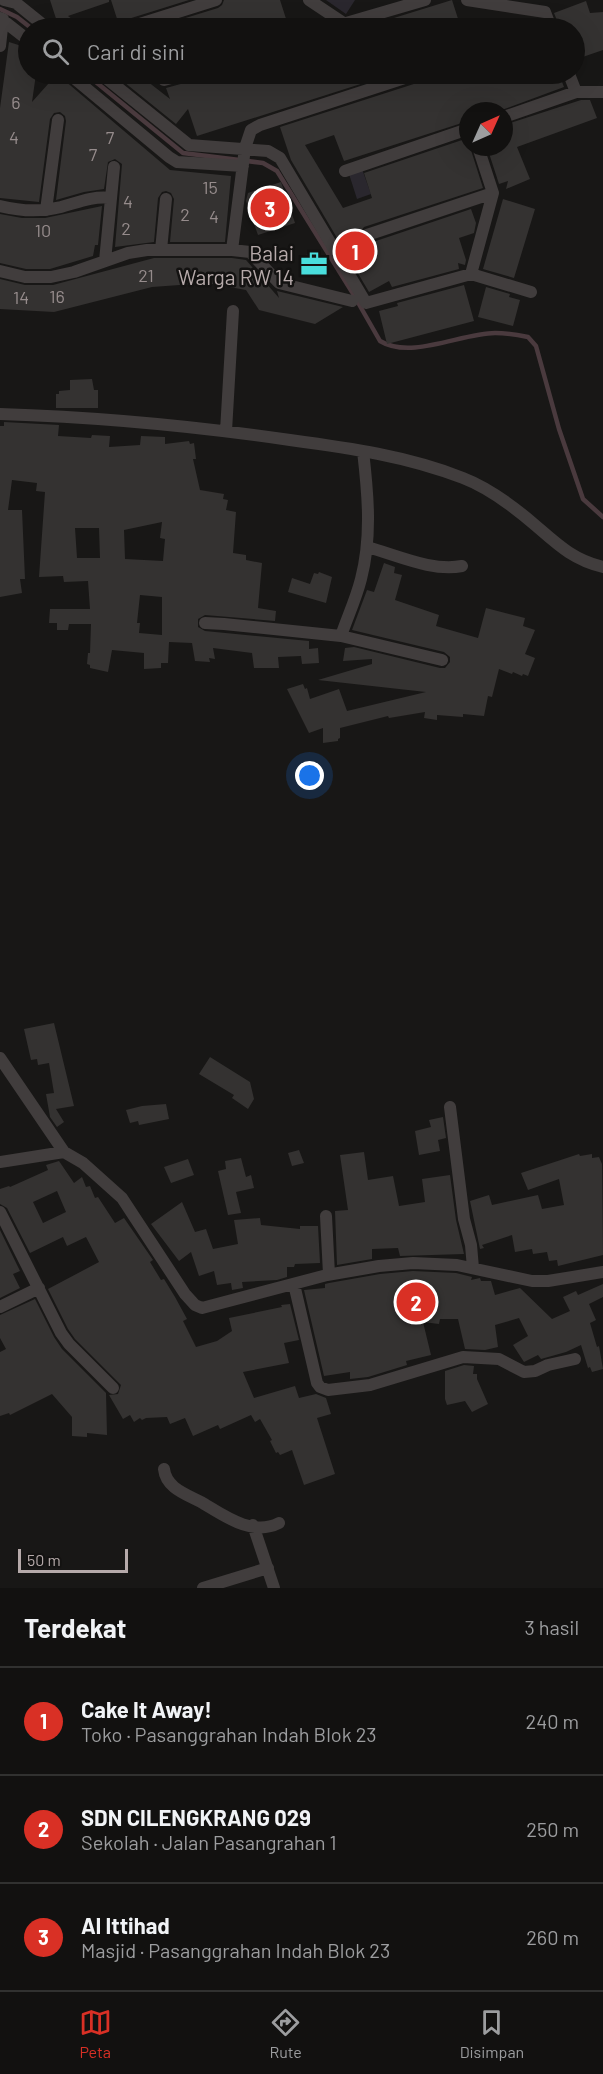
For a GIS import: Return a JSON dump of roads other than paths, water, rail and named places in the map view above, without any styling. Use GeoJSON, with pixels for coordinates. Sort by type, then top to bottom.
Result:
{"type":"FeatureCollection","features":[{"type":"Feature","properties":{"kind":"street"},"geometry":{"type":"LineString","coordinates":[[159,18],[216,0]]}},
{"type":"Feature","properties":{"kind":"street"},"geometry":{"type":"LineString","coordinates":[[309,0],[336,18]]}},
{"type":"Feature","properties":{"kind":"street"},"geometry":{"type":"LineString","coordinates":[[365,18],[425,0]]}},
{"type":"Feature","properties":{"kind":"street"},"geometry":{"type":"LineString","coordinates":[[467,0],[544,12],[547,18]]}},
{"type":"Feature","properties":{"kind":"street"},"geometry":{"type":"LineString","coordinates":[[0,46],[2,19],[14,1],[35,18]]}},
{"type":"Feature","properties":{"kind":"street"},"geometry":{"type":"LineString","coordinates":[[2,19],[18,32]]}},
{"type":"Feature","properties":{"kind":"street"},"geometry":{"type":"LineString","coordinates":[[81,84],[177,162],[243,166]]}},
{"type":"Feature","properties":{"kind":"street"},"geometry":{"type":"LineString","coordinates":[[113,84],[189,145],[268,151],[280,158],[366,303],[471,273],[531,292]]}},
{"type":"Feature","properties":{"kind":"street"},"geometry":{"type":"LineString","coordinates":[[232,249],[245,148],[251,130],[260,125],[386,84]]}},
{"type":"Feature","properties":{"kind":"street"},"geometry":{"type":"LineString","coordinates":[[573,84],[576,92]]}},
{"type":"Feature","properties":{"kind":"street"},"geometry":{"type":"LineString","coordinates":[[513,114],[576,92],[603,92]]}},
{"type":"Feature","properties":{"kind":"street"},"geometry":{"type":"LineString","coordinates":[[46,210],[58,120]]}},
{"type":"Feature","properties":{"kind":"street"},"geometry":{"type":"LineString","coordinates":[[345,171],[459,132]]}},
{"type":"Feature","properties":{"kind":"street"},"geometry":{"type":"LineString","coordinates":[[471,273],[493,193],[481,156]]}},
{"type":"Feature","properties":{"kind":"street"},"geometry":{"type":"LineString","coordinates":[[105,261],[114,167]]}},
{"type":"Feature","properties":{"kind":"street"},"geometry":{"type":"LineString","coordinates":[[367,236],[493,193]]}},
{"type":"Feature","properties":{"kind":"street"},"geometry":{"type":"LineString","coordinates":[[0,206],[10,209],[46,210],[85,199],[111,198]]}},
{"type":"Feature","properties":{"kind":"street"},"geometry":{"type":"LineString","coordinates":[[161,250],[166,200]]}},
{"type":"Feature","properties":{"kind":"street"},"geometry":{"type":"LineString","coordinates":[[0,272],[25,277],[51,277],[74,272],[128,253],[232,249],[250,252],[279,283],[352,301]]}},
{"type":"Feature","properties":{"kind":"street"},"geometry":{"type":"LineString","coordinates":[[226,431],[233,311]]}},
{"type":"Feature","properties":{"kind":"street"},"geometry":{"type":"LineString","coordinates":[[0,414],[226,431],[363,450],[442,470],[465,478],[501,499],[568,554],[584,562],[603,567]]}},
{"type":"Feature","properties":{"kind":"street"},"geometry":{"type":"LineString","coordinates":[[341,636],[361,581],[367,547],[367,484],[363,450]]}},
{"type":"Feature","properties":{"kind":"street"},"geometry":{"type":"LineString","coordinates":[[367,547],[430,566],[448,569],[462,566]]}},
{"type":"Feature","properties":{"kind":"street"},"geometry":{"type":"LineString","coordinates":[[205,623],[341,636],[442,660]]}},
{"type":"Feature","properties":{"kind":"street"},"geometry":{"type":"LineString","coordinates":[[0,1058],[64,1152],[83,1163],[122,1198],[185,1294],[198,1307],[208,1308],[329,1274],[413,1263],[457,1265],[532,1281],[548,1281],[603,1272]]}},
{"type":"Feature","properties":{"kind":"street"},"geometry":{"type":"LineString","coordinates":[[450,1107],[464,1220],[471,1245],[473,1268]]}},
{"type":"Feature","properties":{"kind":"street"},"geometry":{"type":"LineString","coordinates":[[0,1162],[64,1152]]}},
{"type":"Feature","properties":{"kind":"street"},"geometry":{"type":"LineString","coordinates":[[0,1212],[61,1333],[113,1388]]}},
{"type":"Feature","properties":{"kind":"street"},"geometry":{"type":"LineString","coordinates":[[326,1216],[329,1274]]}},
{"type":"Feature","properties":{"kind":"street"},"geometry":{"type":"LineString","coordinates":[[294,1284],[317,1383],[328,1390],[370,1385],[463,1357],[499,1359],[524,1372],[575,1359]]}},
{"type":"Feature","properties":{"kind":"street"},"geometry":{"type":"LineString","coordinates":[[0,1307],[39,1288]]}},
{"type":"Feature","properties":{"kind":"street"},"geometry":{"type":"LineString","coordinates":[[164,1469],[171,1484],[224,1517],[253,1526],[268,1526],[279,1522]]}},
{"type":"Feature","properties":{"kind":"street"},"geometry":{"type":"LineString","coordinates":[[253,1526],[274,1588]]}},
{"type":"Feature","properties":{"kind":"street"},"geometry":{"type":"LineString","coordinates":[[203,1588],[268,1568]]}},
{"type":"Feature","properties":{"kind":"waterway"},"geometry":{"type":"LineString","coordinates":[[0,9],[18,18]]}},
{"type":"Feature","properties":{"kind":"waterway"},"geometry":{"type":"LineString","coordinates":[[98,84],[183,153],[263,163],[277,171],[380,341],[406,348],[482,334],[503,333],[528,337],[536,346],[559,429],[583,499],[603,517]]}},
{"type":"Feature","properties":{"kind":"place","name":"Al Ittihad"},"geometry":{"type":"Point","coordinates":[270,208]}},
{"type":"Feature","properties":{"kind":"place","name":"Cake It Away!"},"geometry":{"type":"Point","coordinates":[355,251]}},
{"type":"Feature","properties":{"kind":"place","name":"Balai Warga RW 14"},"geometry":{"type":"Point","coordinates":[314,264]}},
{"type":"Feature","properties":{"kind":"place","name":"SDN CILENGKRANG 029"},"geometry":{"type":"Point","coordinates":[416,1302]}}]}
